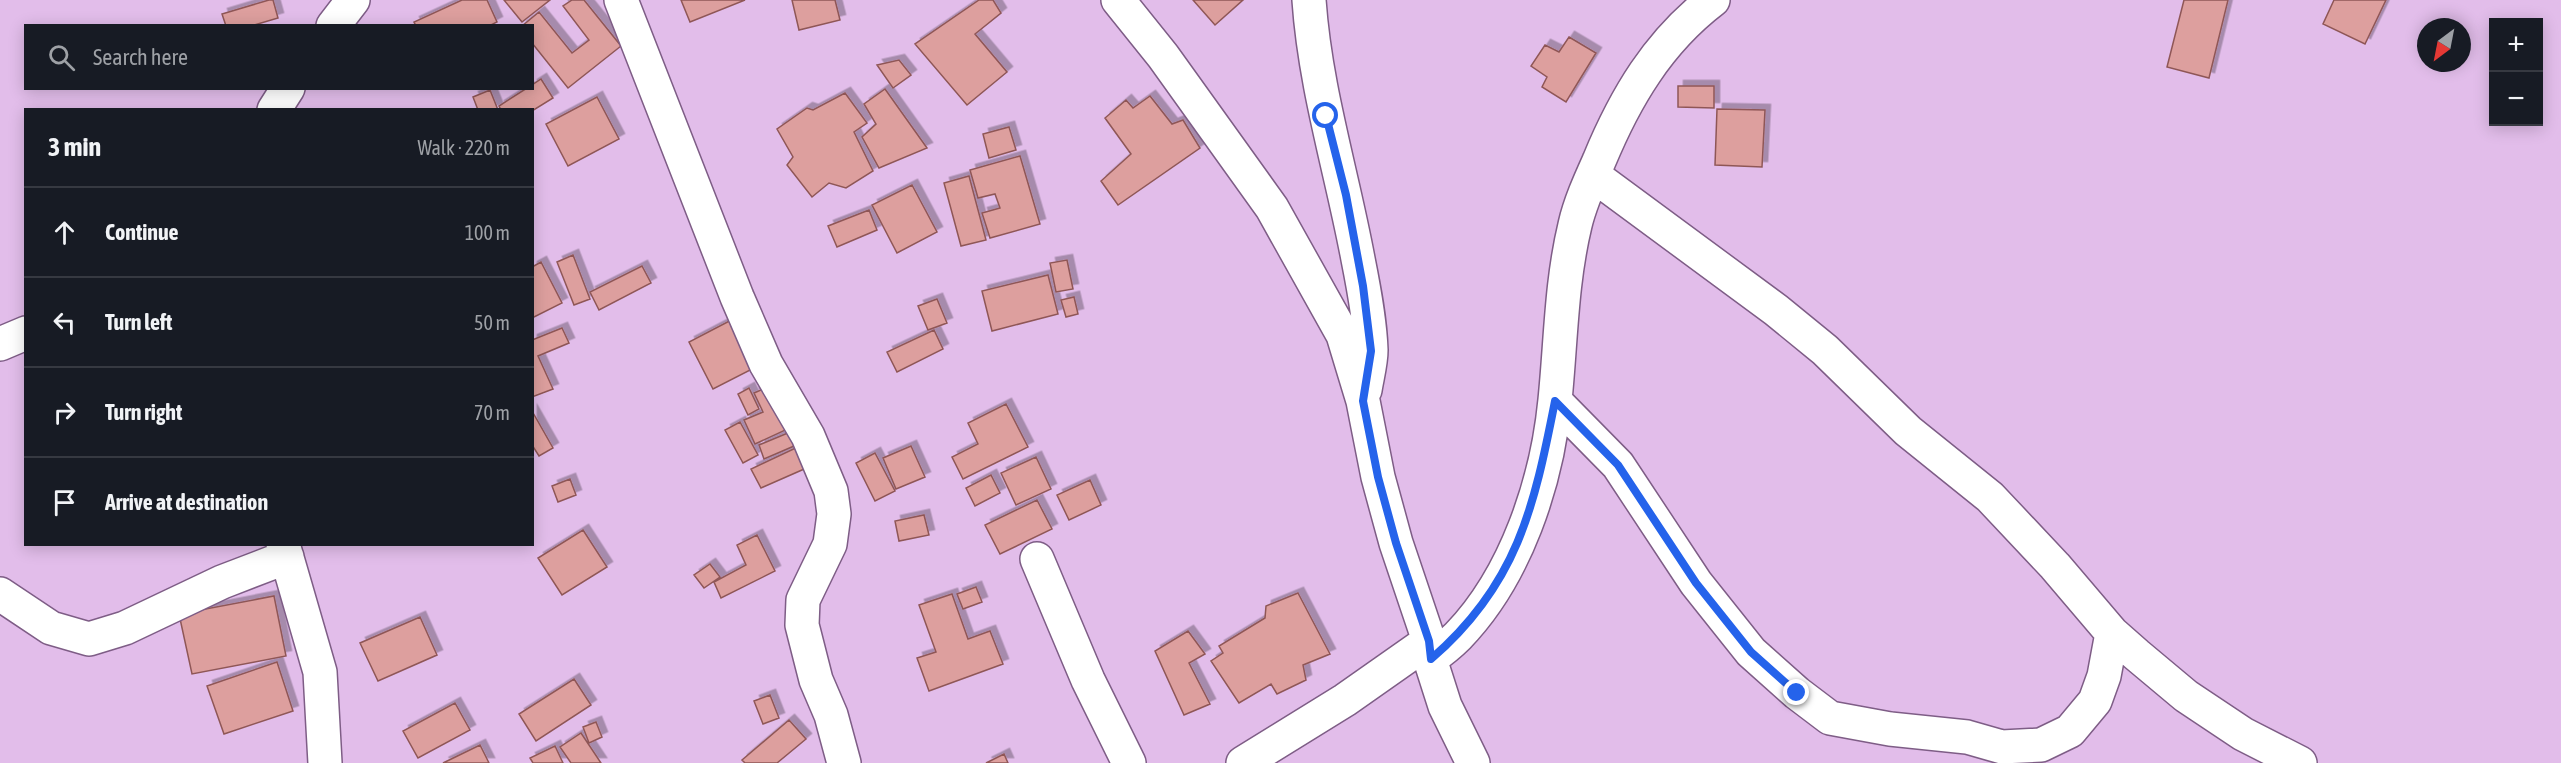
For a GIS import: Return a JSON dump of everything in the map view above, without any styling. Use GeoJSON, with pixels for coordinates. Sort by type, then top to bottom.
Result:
{"type":"FeatureCollection","features":[{"type":"Feature","properties":{"kind":"street"},"geometry":{"type":"LineString","coordinates":[[335,24],[353,0]]}},
{"type":"Feature","properties":{"kind":"street"},"geometry":{"type":"LineString","coordinates":[[621,0],[741,307],[766,364],[808,436],[831,491],[834,514],[830,544],[803,600],[802,625],[816,680],[831,716],[844,763]]}},
{"type":"Feature","properties":{"kind":"street"},"geometry":{"type":"LineString","coordinates":[[1118,0],[1163,56],[1272,208],[1343,335],[1363,401],[1378,477],[1390,521],[1445,706],[1473,763]]}},
{"type":"Feature","properties":{"kind":"street"},"geometry":{"type":"LineString","coordinates":[[1309,0],[1311,34],[1326,116],[1346,195],[1363,286],[1371,351],[1363,401]]}},
{"type":"Feature","properties":{"kind":"street"},"geometry":{"type":"LineString","coordinates":[[1243,763],[1345,700],[1458,636],[1501,576],[1517,547],[1528,520],[1544,460],[1555,401],[1563,294],[1575,223],[1593,175],[1625,105],[1646,69],[1662,48],[1694,15],[1713,0]]}},
{"type":"Feature","properties":{"kind":"street"},"geometry":{"type":"LineString","coordinates":[[275,108],[287,90]]}},
{"type":"Feature","properties":{"kind":"street"},"geometry":{"type":"LineString","coordinates":[[1593,175],[1776,310],[1826,350],[1908,431],[1990,497],[2055,566],[2112,633],[2186,696],[2243,734],[2300,763]]}},
{"type":"Feature","properties":{"kind":"street"},"geometry":{"type":"LineString","coordinates":[[0,344],[24,334]]}},
{"type":"Feature","properties":{"kind":"street"},"geometry":{"type":"LineString","coordinates":[[1555,401],[1618,465],[1696,583],[1751,652],[1797,693],[1830,718],[1983,752],[2002,747],[2041,745],[2070,731],[2095,701],[2104,676],[2112,633]]}},
{"type":"Feature","properties":{"kind":"street"},"geometry":{"type":"LineString","coordinates":[[0,594],[51,628],[89,639],[125,628],[285,551],[320,672],[325,763]]}},
{"type":"Feature","properties":{"kind":"street"},"geometry":{"type":"LineString","coordinates":[[1037,560],[1088,680],[1129,763]]}},
{"type":"Feature","properties":{"kind":"building"},"geometry":{"type":"Polygon","coordinates":[[[273,0],[278,18],[258,24],[225,24],[222,14],[273,0]]]}},
{"type":"Feature","properties":{"kind":"building"},"geometry":{"type":"Polygon","coordinates":[[[462,0],[487,0],[497,22],[493,24],[415,24],[414,22],[462,0]]]}},
{"type":"Feature","properties":{"kind":"building"},"geometry":{"type":"Polygon","coordinates":[[[504,0],[550,0],[522,22],[504,0]]]}},
{"type":"Feature","properties":{"kind":"building"},"geometry":{"type":"Polygon","coordinates":[[[572,0],[584,0],[621,46],[568,88],[534,46],[534,24],[524,24],[539,12],[572,53],[589,40],[563,6],[572,0]]]}},
{"type":"Feature","properties":{"kind":"building"},"geometry":{"type":"Polygon","coordinates":[[[681,0],[745,0],[690,22],[681,0]]]}},
{"type":"Feature","properties":{"kind":"building"},"geometry":{"type":"Polygon","coordinates":[[[792,0],[835,0],[840,20],[799,30],[792,0]]]}},
{"type":"Feature","properties":{"kind":"building"},"geometry":{"type":"Polygon","coordinates":[[[979,0],[993,0],[1001,13],[975,34],[1007,72],[967,105],[915,44],[979,0]]]}},
{"type":"Feature","properties":{"kind":"building"},"geometry":{"type":"Polygon","coordinates":[[[1193,0],[1243,0],[1215,25],[1193,0]]]}},
{"type":"Feature","properties":{"kind":"building"},"geometry":{"type":"Polygon","coordinates":[[[2184,0],[2228,0],[2209,78],[2167,67],[2184,0]]]}},
{"type":"Feature","properties":{"kind":"building"},"geometry":{"type":"Polygon","coordinates":[[[2334,0],[2386,0],[2365,44],[2323,24],[2334,0]]]}},
{"type":"Feature","properties":{"kind":"building"},"geometry":{"type":"Polygon","coordinates":[[[1569,37],[1596,53],[1566,102],[1542,87],[1547,77],[1531,66],[1545,45],[1559,52],[1569,37]]]}},
{"type":"Feature","properties":{"kind":"building"},"geometry":{"type":"Polygon","coordinates":[[[899,60],[911,75],[893,88],[877,65],[899,60]]]}},
{"type":"Feature","properties":{"kind":"building"},"geometry":{"type":"Polygon","coordinates":[[[541,79],[553,98],[534,110],[500,108],[499,106],[524,90],[534,90],[534,84],[541,79]]]}},
{"type":"Feature","properties":{"kind":"building"},"geometry":{"type":"Polygon","coordinates":[[[1678,86],[1714,86],[1714,108],[1678,107],[1678,86]]]}},
{"type":"Feature","properties":{"kind":"building"},"geometry":{"type":"Polygon","coordinates":[[[885,89],[927,148],[879,168],[862,137],[876,124],[864,104],[885,89]]]}},
{"type":"Feature","properties":{"kind":"building"},"geometry":{"type":"Polygon","coordinates":[[[490,90],[497,108],[477,108],[473,97],[490,90]]]}},
{"type":"Feature","properties":{"kind":"building"},"geometry":{"type":"Polygon","coordinates":[[[845,93],[867,123],[854,132],[873,171],[846,188],[829,183],[812,197],[787,165],[793,157],[777,129],[807,108],[813,110],[845,93]]]}},
{"type":"Feature","properties":{"kind":"building"},"geometry":{"type":"Polygon","coordinates":[[[1150,96],[1172,124],[1183,120],[1200,148],[1118,205],[1101,181],[1131,154],[1105,118],[1126,100],[1133,108],[1150,96]]]}},
{"type":"Feature","properties":{"kind":"building"},"geometry":{"type":"Polygon","coordinates":[[[597,97],[619,139],[568,166],[546,124],[597,97]]]}},
{"type":"Feature","properties":{"kind":"building"},"geometry":{"type":"Polygon","coordinates":[[[1717,109],[1765,110],[1762,167],[1715,165],[1717,109]]]}},
{"type":"Feature","properties":{"kind":"building"},"geometry":{"type":"Polygon","coordinates":[[[1009,127],[1016,150],[989,158],[983,134],[1009,127]]]}},
{"type":"Feature","properties":{"kind":"building"},"geometry":{"type":"Polygon","coordinates":[[[1020,156],[1040,224],[990,238],[982,213],[1000,208],[995,194],[978,198],[970,170],[1020,156]]]}},
{"type":"Feature","properties":{"kind":"building"},"geometry":{"type":"Polygon","coordinates":[[[969,176],[986,240],[961,246],[944,183],[969,176]]]}},
{"type":"Feature","properties":{"kind":"building"},"geometry":{"type":"Polygon","coordinates":[[[912,185],[937,232],[897,253],[872,205],[912,185]]]}},
{"type":"Feature","properties":{"kind":"building"},"geometry":{"type":"Polygon","coordinates":[[[869,210],[877,230],[837,247],[828,226],[869,210]]]}},
{"type":"Feature","properties":{"kind":"building"},"geometry":{"type":"Polygon","coordinates":[[[573,255],[590,299],[574,305],[557,262],[573,255]]]}},
{"type":"Feature","properties":{"kind":"building"},"geometry":{"type":"Polygon","coordinates":[[[1067,260],[1073,289],[1056,292],[1050,263],[1067,260]]]}},
{"type":"Feature","properties":{"kind":"building"},"geometry":{"type":"Polygon","coordinates":[[[541,262],[562,303],[534,317],[534,266],[541,262]]]}},
{"type":"Feature","properties":{"kind":"building"},"geometry":{"type":"Polygon","coordinates":[[[642,266],[651,283],[599,310],[590,292],[642,266]]]}},
{"type":"Feature","properties":{"kind":"building"},"geometry":{"type":"Polygon","coordinates":[[[1048,275],[1058,314],[992,331],[982,291],[1048,275]]]}},
{"type":"Feature","properties":{"kind":"building"},"geometry":{"type":"Polygon","coordinates":[[[1074,297],[1078,314],[1066,317],[1061,300],[1074,297]]]}},
{"type":"Feature","properties":{"kind":"building"},"geometry":{"type":"Polygon","coordinates":[[[937,299],[947,323],[928,330],[918,306],[937,299]]]}},
{"type":"Feature","properties":{"kind":"building"},"geometry":{"type":"Polygon","coordinates":[[[739,316],[764,363],[713,389],[689,342],[739,316]]]}},
{"type":"Feature","properties":{"kind":"building"},"geometry":{"type":"Polygon","coordinates":[[[562,328],[569,343],[538,356],[553,389],[534,396],[534,339],[562,328]]]}},
{"type":"Feature","properties":{"kind":"building"},"geometry":{"type":"Polygon","coordinates":[[[934,330],[943,349],[897,372],[887,352],[934,330]]]}},
{"type":"Feature","properties":{"kind":"building"},"geometry":{"type":"Polygon","coordinates":[[[773,385],[792,427],[755,444],[744,420],[763,412],[754,393],[773,385]]]}},
{"type":"Feature","properties":{"kind":"building"},"geometry":{"type":"Polygon","coordinates":[[[749,388],[759,409],[748,415],[738,394],[749,388]]]}},
{"type":"Feature","properties":{"kind":"building"},"geometry":{"type":"Polygon","coordinates":[[[1006,404],[1028,447],[963,479],[952,457],[978,444],[968,423],[1006,404]]]}},
{"type":"Feature","properties":{"kind":"building"},"geometry":{"type":"Polygon","coordinates":[[[534,415],[553,448],[539,456],[534,448],[534,415]]]}},
{"type":"Feature","properties":{"kind":"building"},"geometry":{"type":"Polygon","coordinates":[[[740,422],[758,455],[743,463],[725,430],[740,422]]]}},
{"type":"Feature","properties":{"kind":"building"},"geometry":{"type":"Polygon","coordinates":[[[795,430],[801,443],[764,459],[759,445],[795,430]]]}},
{"type":"Feature","properties":{"kind":"building"},"geometry":{"type":"Polygon","coordinates":[[[802,445],[811,466],[761,488],[751,469],[802,445]]]}},
{"type":"Feature","properties":{"kind":"building"},"geometry":{"type":"Polygon","coordinates":[[[911,446],[925,477],[896,489],[883,458],[911,446]]]}},
{"type":"Feature","properties":{"kind":"building"},"geometry":{"type":"Polygon","coordinates":[[[875,453],[895,491],[875,501],[856,463],[875,453]]]}},
{"type":"Feature","properties":{"kind":"building"},"geometry":{"type":"Polygon","coordinates":[[[1036,457],[1051,489],[1016,505],[1001,473],[1036,457]]]}},
{"type":"Feature","properties":{"kind":"building"},"geometry":{"type":"Polygon","coordinates":[[[991,475],[1000,493],[975,506],[966,488],[991,475]]]}},
{"type":"Feature","properties":{"kind":"building"},"geometry":{"type":"Polygon","coordinates":[[[570,479],[576,495],[558,502],[552,486],[570,479]]]}},
{"type":"Feature","properties":{"kind":"building"},"geometry":{"type":"Polygon","coordinates":[[[1090,480],[1101,505],[1069,520],[1057,495],[1090,480]]]}},
{"type":"Feature","properties":{"kind":"building"},"geometry":{"type":"Polygon","coordinates":[[[1037,500],[1052,529],[1000,554],[985,525],[1037,500]]]}},
{"type":"Feature","properties":{"kind":"building"},"geometry":{"type":"Polygon","coordinates":[[[924,515],[929,535],[899,541],[895,521],[924,515]]]}},
{"type":"Feature","properties":{"kind":"building"},"geometry":{"type":"Polygon","coordinates":[[[583,530],[607,567],[562,595],[538,558],[583,530]]]}},
{"type":"Feature","properties":{"kind":"building"},"geometry":{"type":"Polygon","coordinates":[[[757,535],[775,571],[721,598],[714,582],[746,565],[737,545],[757,535]]]}},
{"type":"Feature","properties":{"kind":"building"},"geometry":{"type":"Polygon","coordinates":[[[710,564],[720,577],[704,588],[694,575],[710,564]]]}},
{"type":"Feature","properties":{"kind":"building"},"geometry":{"type":"Polygon","coordinates":[[[976,587],[982,602],[963,609],[957,594],[976,587]]]}},
{"type":"Feature","properties":{"kind":"building"},"geometry":{"type":"Polygon","coordinates":[[[1298,593],[1330,654],[1303,665],[1306,680],[1277,694],[1271,684],[1239,703],[1211,661],[1223,653],[1219,646],[1265,618],[1266,606],[1298,593]]]}},
{"type":"Feature","properties":{"kind":"building"},"geometry":{"type":"Polygon","coordinates":[[[952,594],[968,639],[990,631],[1003,664],[929,691],[917,658],[936,652],[919,605],[952,594]]]}},
{"type":"Feature","properties":{"kind":"building"},"geometry":{"type":"Polygon","coordinates":[[[274,596],[286,656],[192,674],[179,614],[274,596]]]}},
{"type":"Feature","properties":{"kind":"building"},"geometry":{"type":"Polygon","coordinates":[[[420,617],[437,655],[378,681],[360,643],[420,617]]]}},
{"type":"Feature","properties":{"kind":"building"},"geometry":{"type":"Polygon","coordinates":[[[1188,631],[1205,654],[1189,663],[1210,704],[1184,715],[1155,651],[1188,631]]]}},
{"type":"Feature","properties":{"kind":"building"},"geometry":{"type":"Polygon","coordinates":[[[277,662],[293,711],[224,734],[207,686],[277,662]]]}},
{"type":"Feature","properties":{"kind":"building"},"geometry":{"type":"Polygon","coordinates":[[[574,679],[591,705],[536,741],[519,714],[574,679]]]}},
{"type":"Feature","properties":{"kind":"building"},"geometry":{"type":"Polygon","coordinates":[[[770,695],[779,718],[763,724],[754,701],[770,695]]]}},
{"type":"Feature","properties":{"kind":"building"},"geometry":{"type":"Polygon","coordinates":[[[455,703],[470,730],[418,758],[403,731],[455,703]]]}},
{"type":"Feature","properties":{"kind":"building"},"geometry":{"type":"Polygon","coordinates":[[[789,720],[806,739],[777,763],[745,763],[742,760],[789,720]]]}},
{"type":"Feature","properties":{"kind":"building"},"geometry":{"type":"Polygon","coordinates":[[[596,722],[602,737],[589,743],[583,727],[596,722]]]}},
{"type":"Feature","properties":{"kind":"building"},"geometry":{"type":"Polygon","coordinates":[[[581,733],[601,763],[571,763],[560,747],[581,733]]]}},
{"type":"Feature","properties":{"kind":"building"},"geometry":{"type":"Polygon","coordinates":[[[480,745],[489,763],[443,763],[480,745]]]}},
{"type":"Feature","properties":{"kind":"building"},"geometry":{"type":"Polygon","coordinates":[[[555,746],[563,763],[533,763],[530,758],[555,746]]]}},
{"type":"Feature","properties":{"kind":"building"},"geometry":{"type":"Polygon","coordinates":[[[1004,754],[1008,763],[986,763],[1004,754]]]}},
{"type":"Feature","properties":{"kind":"route"},"geometry":{"type":"LineString","coordinates":[[1326,116],[1346,195],[1363,286],[1371,351],[1363,401],[1378,477],[1396,543],[1429,641],[1431,659],[1458,636],[1476,613],[1517,547],[1528,520],[1544,460],[1555,401],[1618,465],[1696,583],[1751,652],[1797,693]]}}]}
